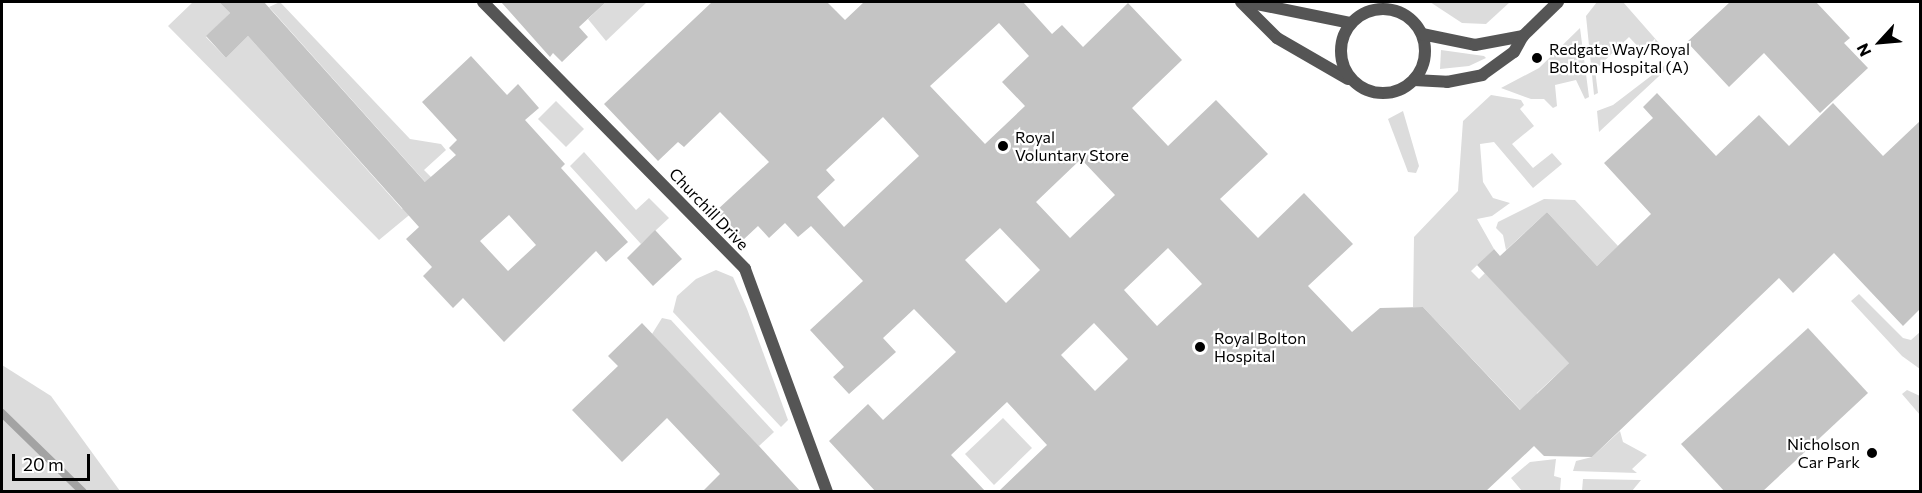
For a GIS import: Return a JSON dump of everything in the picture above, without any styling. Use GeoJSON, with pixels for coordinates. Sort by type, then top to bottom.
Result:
{"type":"FeatureCollection","features":[{"type":"Feature","properties":{"kind":"street","name":"Churchill Drive"},"geometry":{"type":"LineString","coordinates":[[483,2],[745,269],[826,492]]}},
{"type":"Feature","properties":{"kind":"street"},"geometry":{"type":"LineString","coordinates":[[1241,2],[1277,38],[1377,94],[1390,93],[1414,80],[1469,80],[1505,59],[1522,36],[1558,2]]}},
{"type":"Feature","properties":{"kind":"street"},"geometry":{"type":"LineString","coordinates":[[1247,2],[1350,23]]}},
{"type":"Feature","properties":{"kind":"street"},"geometry":{"type":"LineString","coordinates":[[1352,81],[1344,71],[1340,52],[1343,34],[1350,23],[1376,9],[1389,9],[1414,22],[1422,34],[1425,58],[1414,80]]}},
{"type":"Feature","properties":{"kind":"street"},"geometry":{"type":"LineString","coordinates":[[1422,34],[1475,45],[1522,36]]}},
{"type":"Feature","properties":{"kind":"shaded area"},"geometry":{"type":"Polygon","coordinates":[[[193,2],[219,2],[230,13],[206,37],[226,58],[248,36],[402,209],[428,185],[269,7],[280,2],[410,139],[441,144],[446,150],[424,170],[442,188],[379,240],[168,26],[193,2]]]}},
{"type":"Feature","properties":{"kind":"shaded area"},"geometry":{"type":"Polygon","coordinates":[[[606,2],[647,2],[606,41],[588,19],[606,2]]]}},
{"type":"Feature","properties":{"kind":"shaded area"},"geometry":{"type":"Polygon","coordinates":[[[1430,2],[1510,2],[1486,24],[1462,23],[1430,2]]]}},
{"type":"Feature","properties":{"kind":"shaded area"},"geometry":{"type":"Polygon","coordinates":[[[1597,2],[1623,2],[1659,43],[1643,52],[1629,37],[1595,70],[1598,93],[1594,95],[1586,16],[1597,2]]]}},
{"type":"Feature","properties":{"kind":"shaded area"},"geometry":{"type":"Polygon","coordinates":[[[1580,28],[1589,97],[1585,99],[1576,80],[1555,85],[1557,106],[1553,108],[1544,99],[1531,99],[1501,88],[1539,68],[1580,28]]]}},
{"type":"Feature","properties":{"kind":"shaded area"},"geometry":{"type":"Polygon","coordinates":[[[1441,50],[1486,58],[1469,66],[1440,69],[1441,50]]]}},
{"type":"Feature","properties":{"kind":"shaded area"},"geometry":{"type":"Polygon","coordinates":[[[1668,63],[1672,64],[1599,132],[1597,111],[1613,105],[1668,63]]]}},
{"type":"Feature","properties":{"kind":"shaded area"},"geometry":{"type":"Polygon","coordinates":[[[1491,95],[1521,100],[1524,105],[1520,109],[1534,126],[1512,144],[1533,168],[1552,153],[1562,164],[1533,188],[1494,142],[1480,144],[1483,182],[1493,198],[1510,203],[1492,216],[1477,219],[1494,249],[1471,271],[1479,279],[1485,273],[1616,319],[1537,393],[1531,421],[1423,307],[1413,307],[1414,237],[1458,191],[1463,121],[1491,95]]]}},
{"type":"Feature","properties":{"kind":"shaded area"},"geometry":{"type":"Polygon","coordinates":[[[556,101],[584,129],[566,147],[538,119],[556,101]]]}},
{"type":"Feature","properties":{"kind":"shaded area"},"geometry":{"type":"Polygon","coordinates":[[[1403,111],[1419,166],[1416,173],[1408,172],[1388,119],[1403,111]]]}},
{"type":"Feature","properties":{"kind":"shaded area"},"geometry":{"type":"Polygon","coordinates":[[[584,152],[636,210],[649,198],[669,218],[641,244],[570,166],[584,152]]]}},
{"type":"Feature","properties":{"kind":"shaded area"},"geometry":{"type":"Polygon","coordinates":[[[1544,199],[1575,200],[1618,246],[1597,266],[1547,212],[1506,250],[1503,235],[1496,228],[1498,222],[1544,199]]]}},
{"type":"Feature","properties":{"kind":"shaded area"},"geometry":{"type":"Polygon","coordinates":[[[716,270],[733,277],[747,309],[788,420],[781,427],[673,312],[677,296],[696,279],[716,270]]]}},
{"type":"Feature","properties":{"kind":"shaded area"},"geometry":{"type":"Polygon","coordinates":[[[1859,294],[1903,338],[1911,340],[1920,332],[1920,369],[1902,356],[1851,301],[1859,294]]]}},
{"type":"Feature","properties":{"kind":"shaded area"},"geometry":{"type":"Polygon","coordinates":[[[662,318],[671,320],[774,432],[759,446],[652,334],[662,318]]]}},
{"type":"Feature","properties":{"kind":"shaded area"},"geometry":{"type":"Polygon","coordinates":[[[2,365],[51,396],[120,491],[2,491],[2,365]]]}},
{"type":"Feature","properties":{"kind":"shaded area"},"geometry":{"type":"Polygon","coordinates":[[[1907,390],[1920,396],[1920,415],[1902,394],[1907,390]]]}},
{"type":"Feature","properties":{"kind":"shaded area"},"geometry":{"type":"Polygon","coordinates":[[[1003,418],[1032,448],[994,485],[965,454],[1003,418]]]}},
{"type":"Feature","properties":{"kind":"shaded area"},"geometry":{"type":"Polygon","coordinates":[[[1620,431],[1623,442],[1647,455],[1632,469],[1637,473],[1573,471],[1576,461],[1592,457],[1620,431]]]}},
{"type":"Feature","properties":{"kind":"shaded area"},"geometry":{"type":"Polygon","coordinates":[[[1556,459],[1554,476],[1561,478],[1560,491],[1522,491],[1511,478],[1530,462],[1556,459]]]}},
{"type":"Feature","properties":{"kind":"shaded area"},"geometry":{"type":"Polygon","coordinates":[[[1583,479],[1641,480],[1632,491],[1582,491],[1583,479]]]}},
{"type":"Feature","properties":{"kind":"building"},"geometry":{"type":"Polygon","coordinates":[[[219,2],[264,2],[425,182],[456,155],[449,148],[457,140],[422,102],[471,56],[507,95],[518,84],[539,108],[525,120],[565,164],[561,168],[628,242],[606,262],[596,251],[504,342],[463,298],[453,308],[423,276],[432,267],[406,239],[419,227],[248,36],[226,58],[206,36],[230,13],[219,2]],[[509,215],[480,241],[508,271],[536,245],[509,215]]]}},
{"type":"Feature","properties":{"kind":"building"},"geometry":{"type":"Polygon","coordinates":[[[501,2],[606,2],[579,27],[588,37],[562,62],[553,53],[550,57],[501,2]]]}},
{"type":"Feature","properties":{"kind":"building"},"geometry":{"type":"Polygon","coordinates":[[[712,2],[827,2],[845,20],[864,2],[1023,2],[1052,34],[1062,25],[1083,47],[1128,3],[1182,60],[1132,108],[1168,146],[1216,100],[1268,154],[1220,199],[1258,238],[1304,193],[1353,244],[1308,286],[1352,332],[1380,308],[1423,307],[1520,410],[1569,363],[1477,265],[1494,249],[1500,256],[1547,212],[1597,266],[1651,214],[1604,163],[1653,118],[1643,107],[1657,93],[1716,156],[1759,115],[1789,146],[1833,103],[1883,156],[1920,121],[1920,309],[1903,326],[1834,253],[1793,293],[1779,278],[1592,457],[1544,456],[1534,446],[1485,492],[998,492],[1047,445],[1007,402],[951,455],[986,492],[876,492],[829,441],[868,404],[883,420],[956,352],[914,309],[883,338],[896,352],[849,394],[833,377],[844,367],[810,330],[863,281],[811,226],[798,237],[785,223],[769,238],[758,226],[743,240],[716,211],[769,162],[720,112],[684,147],[678,142],[658,161],[604,104],[712,2]],[[999,23],[930,86],[985,144],[1025,106],[1002,82],[1029,56],[999,23]],[[883,117],[826,170],[835,180],[817,197],[844,227],[919,156],[883,117]],[[1081,159],[1036,202],[1070,238],[1115,195],[1081,159]],[[1000,228],[965,260],[1006,303],[1040,270],[1000,228]],[[1168,248],[1124,290],[1157,326],[1202,284],[1168,248]],[[1094,323],[1061,355],[1095,391],[1128,359],[1094,323]]]}},
{"type":"Feature","properties":{"kind":"building"},"geometry":{"type":"Polygon","coordinates":[[[1730,2],[1816,2],[1850,38],[1844,43],[1868,68],[1820,113],[1764,53],[1729,87],[1687,42],[1730,2]]]}},
{"type":"Feature","properties":{"kind":"building"},"geometry":{"type":"Polygon","coordinates":[[[655,230],[682,259],[653,286],[627,258],[655,230]]]}},
{"type":"Feature","properties":{"kind":"building"},"geometry":{"type":"Polygon","coordinates":[[[642,323],[801,492],[702,492],[720,474],[667,418],[622,462],[572,410],[618,366],[608,356],[642,323]]]}},
{"type":"Feature","properties":{"kind":"building"},"geometry":{"type":"Polygon","coordinates":[[[1808,328],[1868,393],[1762,492],[1725,492],[1681,444],[1808,328]]]}},
{"type":"Feature","properties":{"kind":"waterway"},"geometry":{"type":"LineString","coordinates":[[2,413],[83,492]]}},
{"type":"Feature","properties":{"kind":"place","name":"Redgate Way/Royal Bolton Hospital (A)"},"geometry":{"type":"Point","coordinates":[1537,58]}},
{"type":"Feature","properties":{"kind":"place","name":"Royal Voluntary Store"},"geometry":{"type":"Point","coordinates":[1003,146]}},
{"type":"Feature","properties":{"kind":"place","name":"Royal Bolton Hospital"},"geometry":{"type":"Point","coordinates":[1200,347]}},
{"type":"Feature","properties":{"kind":"place","name":"Nicholson Car Park"},"geometry":{"type":"Point","coordinates":[1872,453]}}]}
